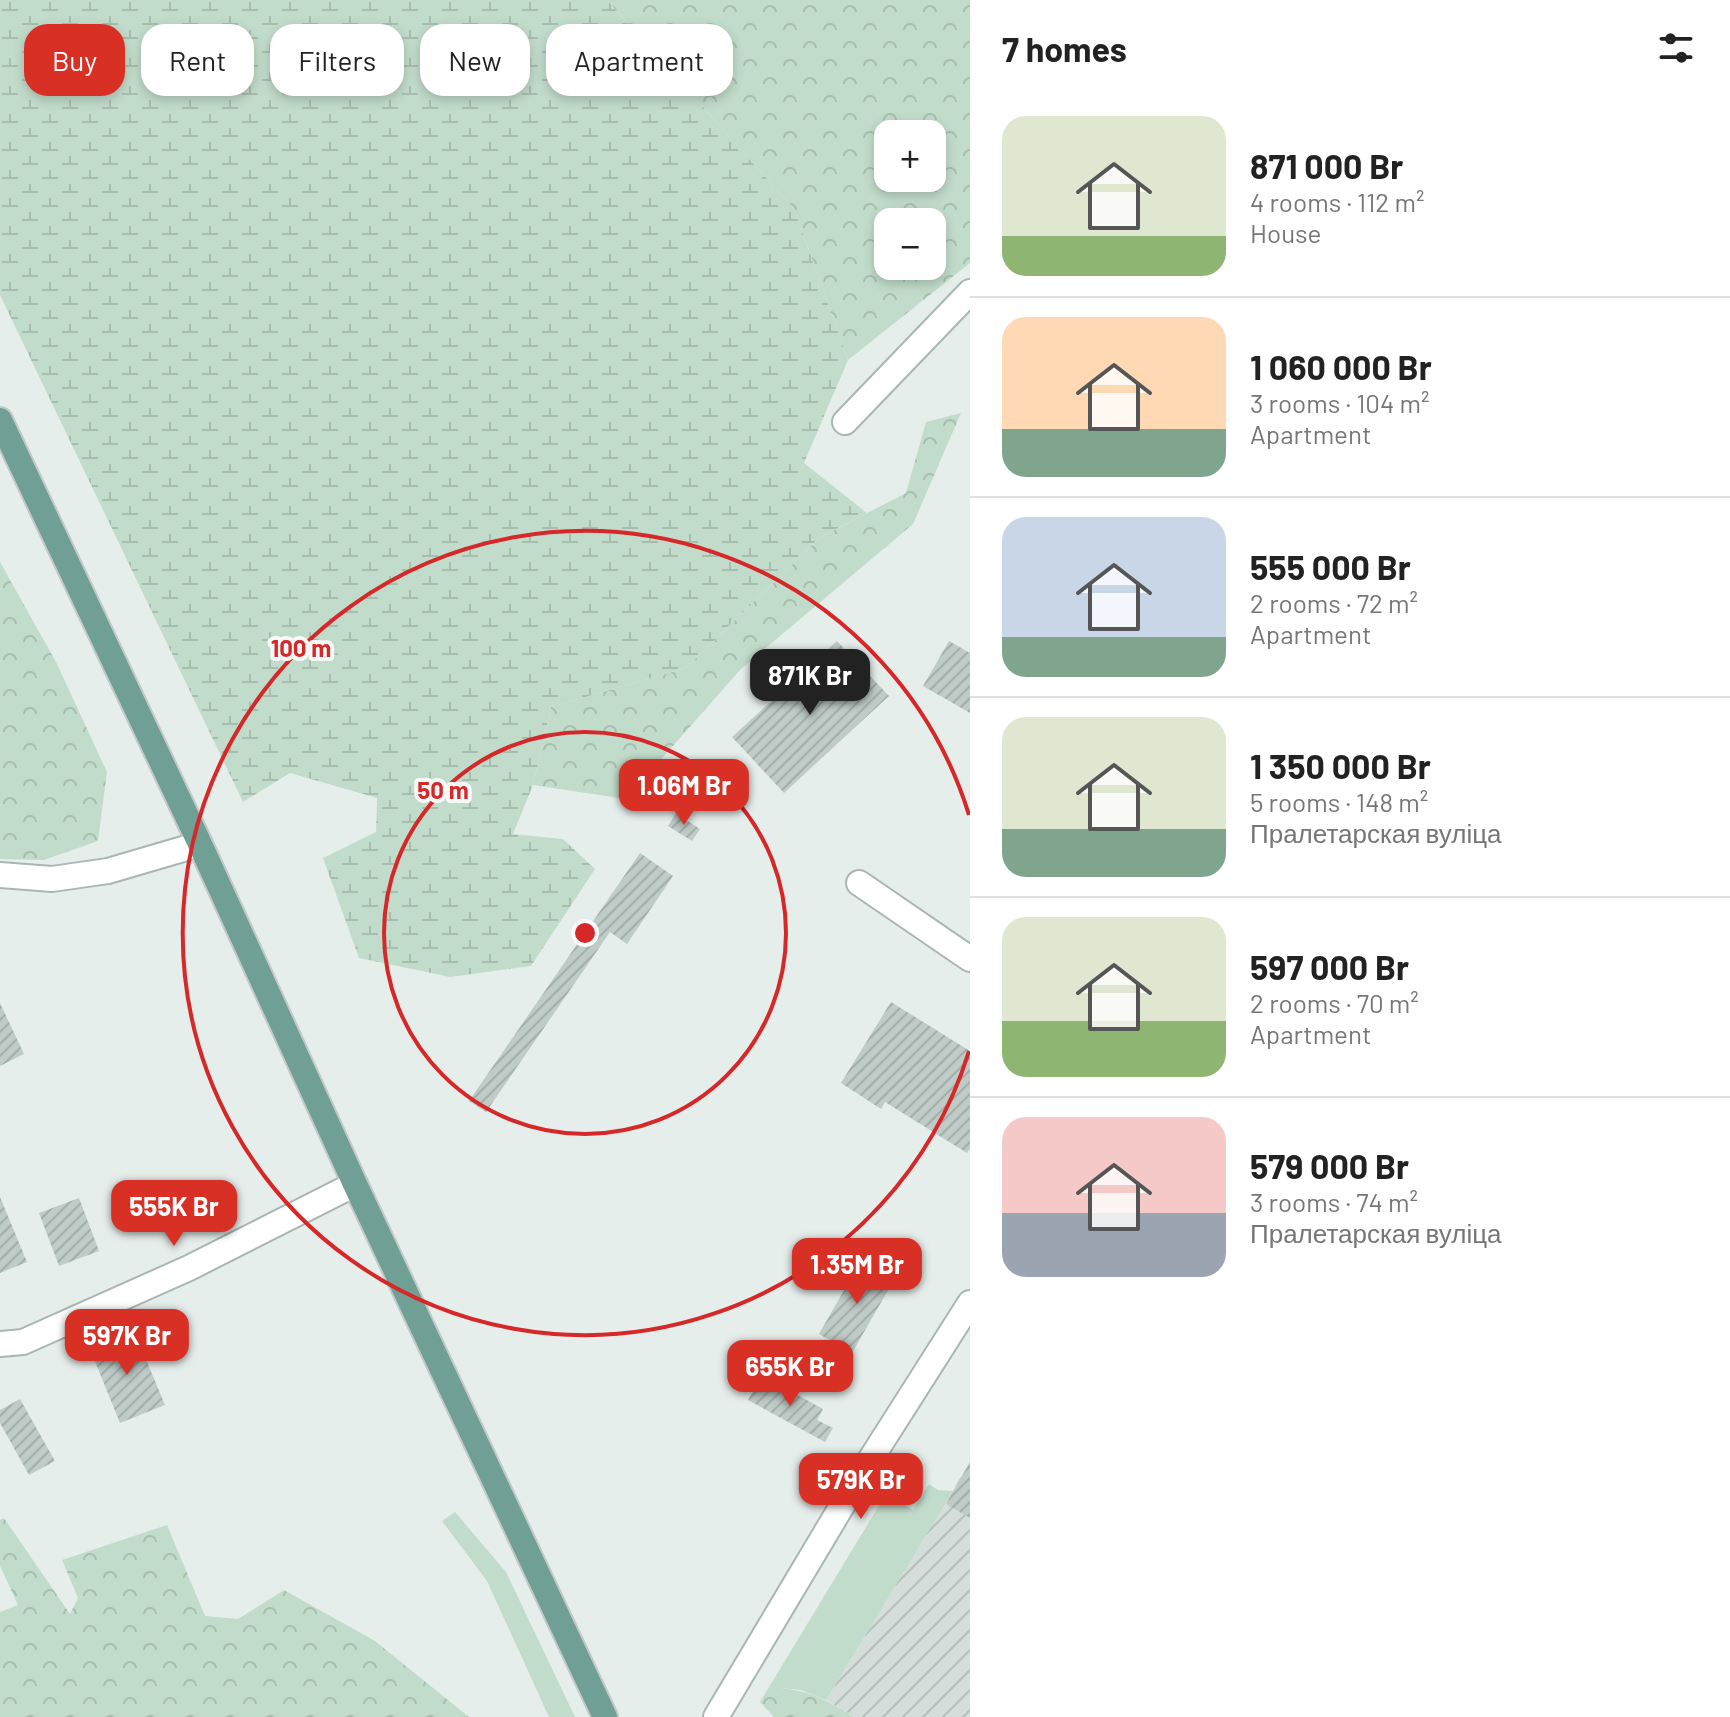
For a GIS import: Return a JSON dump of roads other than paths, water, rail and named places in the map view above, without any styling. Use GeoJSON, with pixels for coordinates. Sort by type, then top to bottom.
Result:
{"type":"FeatureCollection","features":[{"type":"Feature","properties":{"kind":"main road"},"geometry":{"type":"LineString","coordinates":[[0,420],[605,1717]]}},
{"type":"Feature","properties":{"kind":"street"},"geometry":{"type":"LineString","coordinates":[[845,422],[970,292]]}},
{"type":"Feature","properties":{"kind":"street"},"geometry":{"type":"LineString","coordinates":[[0,875],[52,879],[108,871],[200,844]]}},
{"type":"Feature","properties":{"kind":"street"},"geometry":{"type":"LineString","coordinates":[[859,883],[970,959]]}},
{"type":"Feature","properties":{"kind":"street"},"geometry":{"type":"LineString","coordinates":[[0,1344],[23,1342],[189,1268],[355,1184]]}},
{"type":"Feature","properties":{"kind":"street"},"geometry":{"type":"LineString","coordinates":[[716,1717],[858,1479],[970,1303]]}}]}
